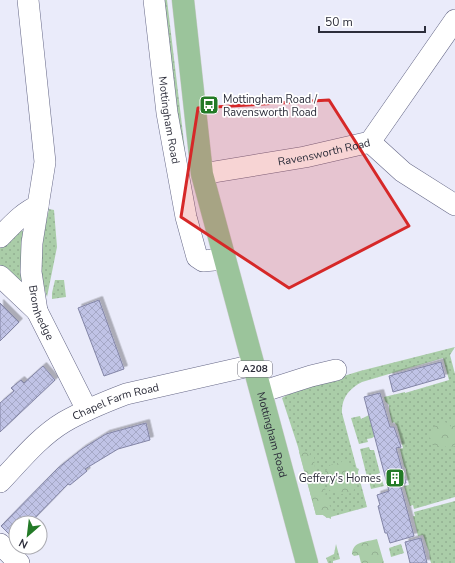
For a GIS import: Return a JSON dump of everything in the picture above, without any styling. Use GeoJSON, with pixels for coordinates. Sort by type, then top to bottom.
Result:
{"type":"FeatureCollection","features":[{"type":"Feature","properties":{"kind":"main road","name":"Mottingham Road"},"geometry":{"type":"LineString","coordinates":[[183,0],[202,174],[307,563]]}},
{"type":"Feature","properties":{"kind":"street","name":"Bromhedge"},"geometry":{"type":"LineString","coordinates":[[28,0],[45,162],[32,243],[31,260],[37,311],[87,410]]}},
{"type":"Feature","properties":{"kind":"street","name":"Mottingham Road"},"geometry":{"type":"LineString","coordinates":[[154,0],[167,113],[186,218],[197,257],[204,261],[225,259]]}},
{"type":"Feature","properties":{"kind":"street","name":"Ravensworth Road"},"geometry":{"type":"LineString","coordinates":[[202,174],[305,157],[370,142],[455,20]]}},
{"type":"Feature","properties":{"kind":"street"},"geometry":{"type":"LineString","coordinates":[[370,142],[403,172],[455,205]]}},
{"type":"Feature","properties":{"kind":"street"},"geometry":{"type":"LineString","coordinates":[[0,237],[19,218],[38,206]]}},
{"type":"Feature","properties":{"kind":"street"},"geometry":{"type":"LineString","coordinates":[[0,276],[37,311]]}},
{"type":"Feature","properties":{"kind":"street","name":"Chapel Farm Road"},"geometry":{"type":"LineString","coordinates":[[0,482],[44,437],[63,423],[87,410],[126,394],[254,365]]}},
{"type":"Feature","properties":{"kind":"street"},"geometry":{"type":"LineString","coordinates":[[261,392],[311,376],[336,370]]}},
{"type":"Feature","properties":{"kind":"street"},"geometry":{"type":"LineString","coordinates":[[0,544],[19,563]]}},
{"type":"Feature","properties":{"kind":"highlighted area"},"geometry":{"type":"Polygon","coordinates":[[[329,100],[409,226],[289,288],[181,217],[198,108],[329,100]]]}},
{"type":"Feature","properties":{"kind":"green space"},"geometry":{"type":"Polygon","coordinates":[[[161,0],[167,0],[186,159],[185,170],[161,0]]]}},
{"type":"Feature","properties":{"kind":"green space"},"geometry":{"type":"Polygon","coordinates":[[[49,209],[54,210],[57,247],[47,297],[42,274],[41,253],[49,209]]]}},
{"type":"Feature","properties":{"kind":"green space"},"geometry":{"type":"Polygon","coordinates":[[[17,229],[23,231],[25,236],[23,284],[0,268],[0,242],[17,229]]]}},
{"type":"Feature","properties":{"kind":"green space"},"geometry":{"type":"Polygon","coordinates":[[[55,280],[64,280],[66,297],[52,299],[55,280]]]}},
{"type":"Feature","properties":{"kind":"green space"},"geometry":{"type":"Polygon","coordinates":[[[455,347],[450,355],[455,374],[455,497],[414,509],[413,505],[410,506],[404,486],[409,485],[400,449],[403,448],[397,426],[394,422],[392,423],[389,405],[385,401],[384,397],[405,393],[449,380],[443,358],[362,382],[350,390],[343,403],[342,413],[367,507],[327,518],[323,515],[316,515],[298,447],[282,398],[292,392],[360,371],[455,347]]]}},
{"type":"Feature","properties":{"kind":"green space"},"geometry":{"type":"Polygon","coordinates":[[[369,415],[375,436],[367,439],[368,442],[359,444],[351,418],[360,416],[361,419],[369,415]]]}},
{"type":"Feature","properties":{"kind":"green space"},"geometry":{"type":"Polygon","coordinates":[[[452,418],[455,419],[455,446],[447,448],[445,446],[441,447],[432,445],[429,437],[434,426],[445,422],[451,427],[450,421],[452,418]]]}},
{"type":"Feature","properties":{"kind":"green space"},"geometry":{"type":"Polygon","coordinates":[[[369,447],[370,450],[374,450],[380,473],[367,477],[360,449],[369,447]]]}},
{"type":"Feature","properties":{"kind":"green space"},"geometry":{"type":"Polygon","coordinates":[[[301,450],[310,453],[310,458],[313,456],[314,457],[315,469],[319,480],[323,481],[325,479],[325,471],[328,470],[327,465],[335,465],[337,463],[340,464],[343,460],[359,469],[357,475],[359,480],[357,481],[353,493],[338,494],[337,491],[331,493],[330,490],[327,489],[329,485],[326,484],[324,486],[326,491],[325,496],[331,508],[331,519],[323,515],[316,515],[299,452],[301,450]]]}},
{"type":"Feature","properties":{"kind":"green space"},"geometry":{"type":"Polygon","coordinates":[[[381,478],[384,486],[371,489],[369,481],[381,478]]]}},
{"type":"Feature","properties":{"kind":"green space"},"geometry":{"type":"Polygon","coordinates":[[[455,501],[455,563],[431,563],[429,551],[423,535],[418,536],[413,516],[415,516],[414,512],[455,501]]]}},
{"type":"Feature","properties":{"kind":"green space"},"geometry":{"type":"Polygon","coordinates":[[[377,539],[384,563],[361,563],[359,555],[354,556],[352,554],[357,544],[377,539]]]}},
{"type":"Feature","properties":{"kind":"green space"},"geometry":{"type":"Polygon","coordinates":[[[336,544],[340,559],[333,561],[333,563],[328,563],[326,558],[334,554],[336,544]]]}},
{"type":"Feature","properties":{"kind":"green space"},"geometry":{"type":"Polygon","coordinates":[[[401,544],[404,553],[391,557],[389,548],[401,544]]]}},
{"type":"Feature","properties":{"kind":"building"},"geometry":{"type":"Polygon","coordinates":[[[99,300],[124,369],[104,376],[78,308],[99,300]]]}},
{"type":"Feature","properties":{"kind":"building"},"geometry":{"type":"Polygon","coordinates":[[[0,303],[19,322],[0,341],[0,303]]]}},
{"type":"Feature","properties":{"kind":"building"},"geometry":{"type":"Polygon","coordinates":[[[441,362],[445,377],[393,392],[389,376],[441,362]]]}},
{"type":"Feature","properties":{"kind":"building"},"geometry":{"type":"Polygon","coordinates":[[[43,366],[55,380],[0,432],[0,403],[14,391],[11,388],[21,380],[24,383],[43,366]]]}},
{"type":"Feature","properties":{"kind":"building","name":"Geffery's Homes"},"geometry":{"type":"Polygon","coordinates":[[[380,393],[390,427],[394,427],[401,447],[396,448],[406,483],[400,484],[414,536],[390,543],[387,533],[385,533],[378,506],[380,505],[377,495],[389,491],[364,397],[380,393]]]}},
{"type":"Feature","properties":{"kind":"building"},"geometry":{"type":"Polygon","coordinates":[[[146,423],[150,440],[118,449],[85,469],[87,471],[70,485],[68,484],[38,515],[12,515],[58,468],[82,449],[106,434],[146,423]]]}},
{"type":"Feature","properties":{"kind":"building"},"geometry":{"type":"Polygon","coordinates":[[[8,519],[8,533],[1,526],[8,519]]]}},
{"type":"Feature","properties":{"kind":"building"},"geometry":{"type":"Polygon","coordinates":[[[421,538],[427,563],[410,563],[405,542],[421,538]]]}},
{"type":"Feature","properties":{"kind":"place","name":"Mottingham Road / Ravensworth Road"},"geometry":{"type":"Point","coordinates":[209,105]}},
{"type":"Feature","properties":{"kind":"place","name":"Geffery's Homes"},"geometry":{"type":"Point","coordinates":[395,478]}}]}
